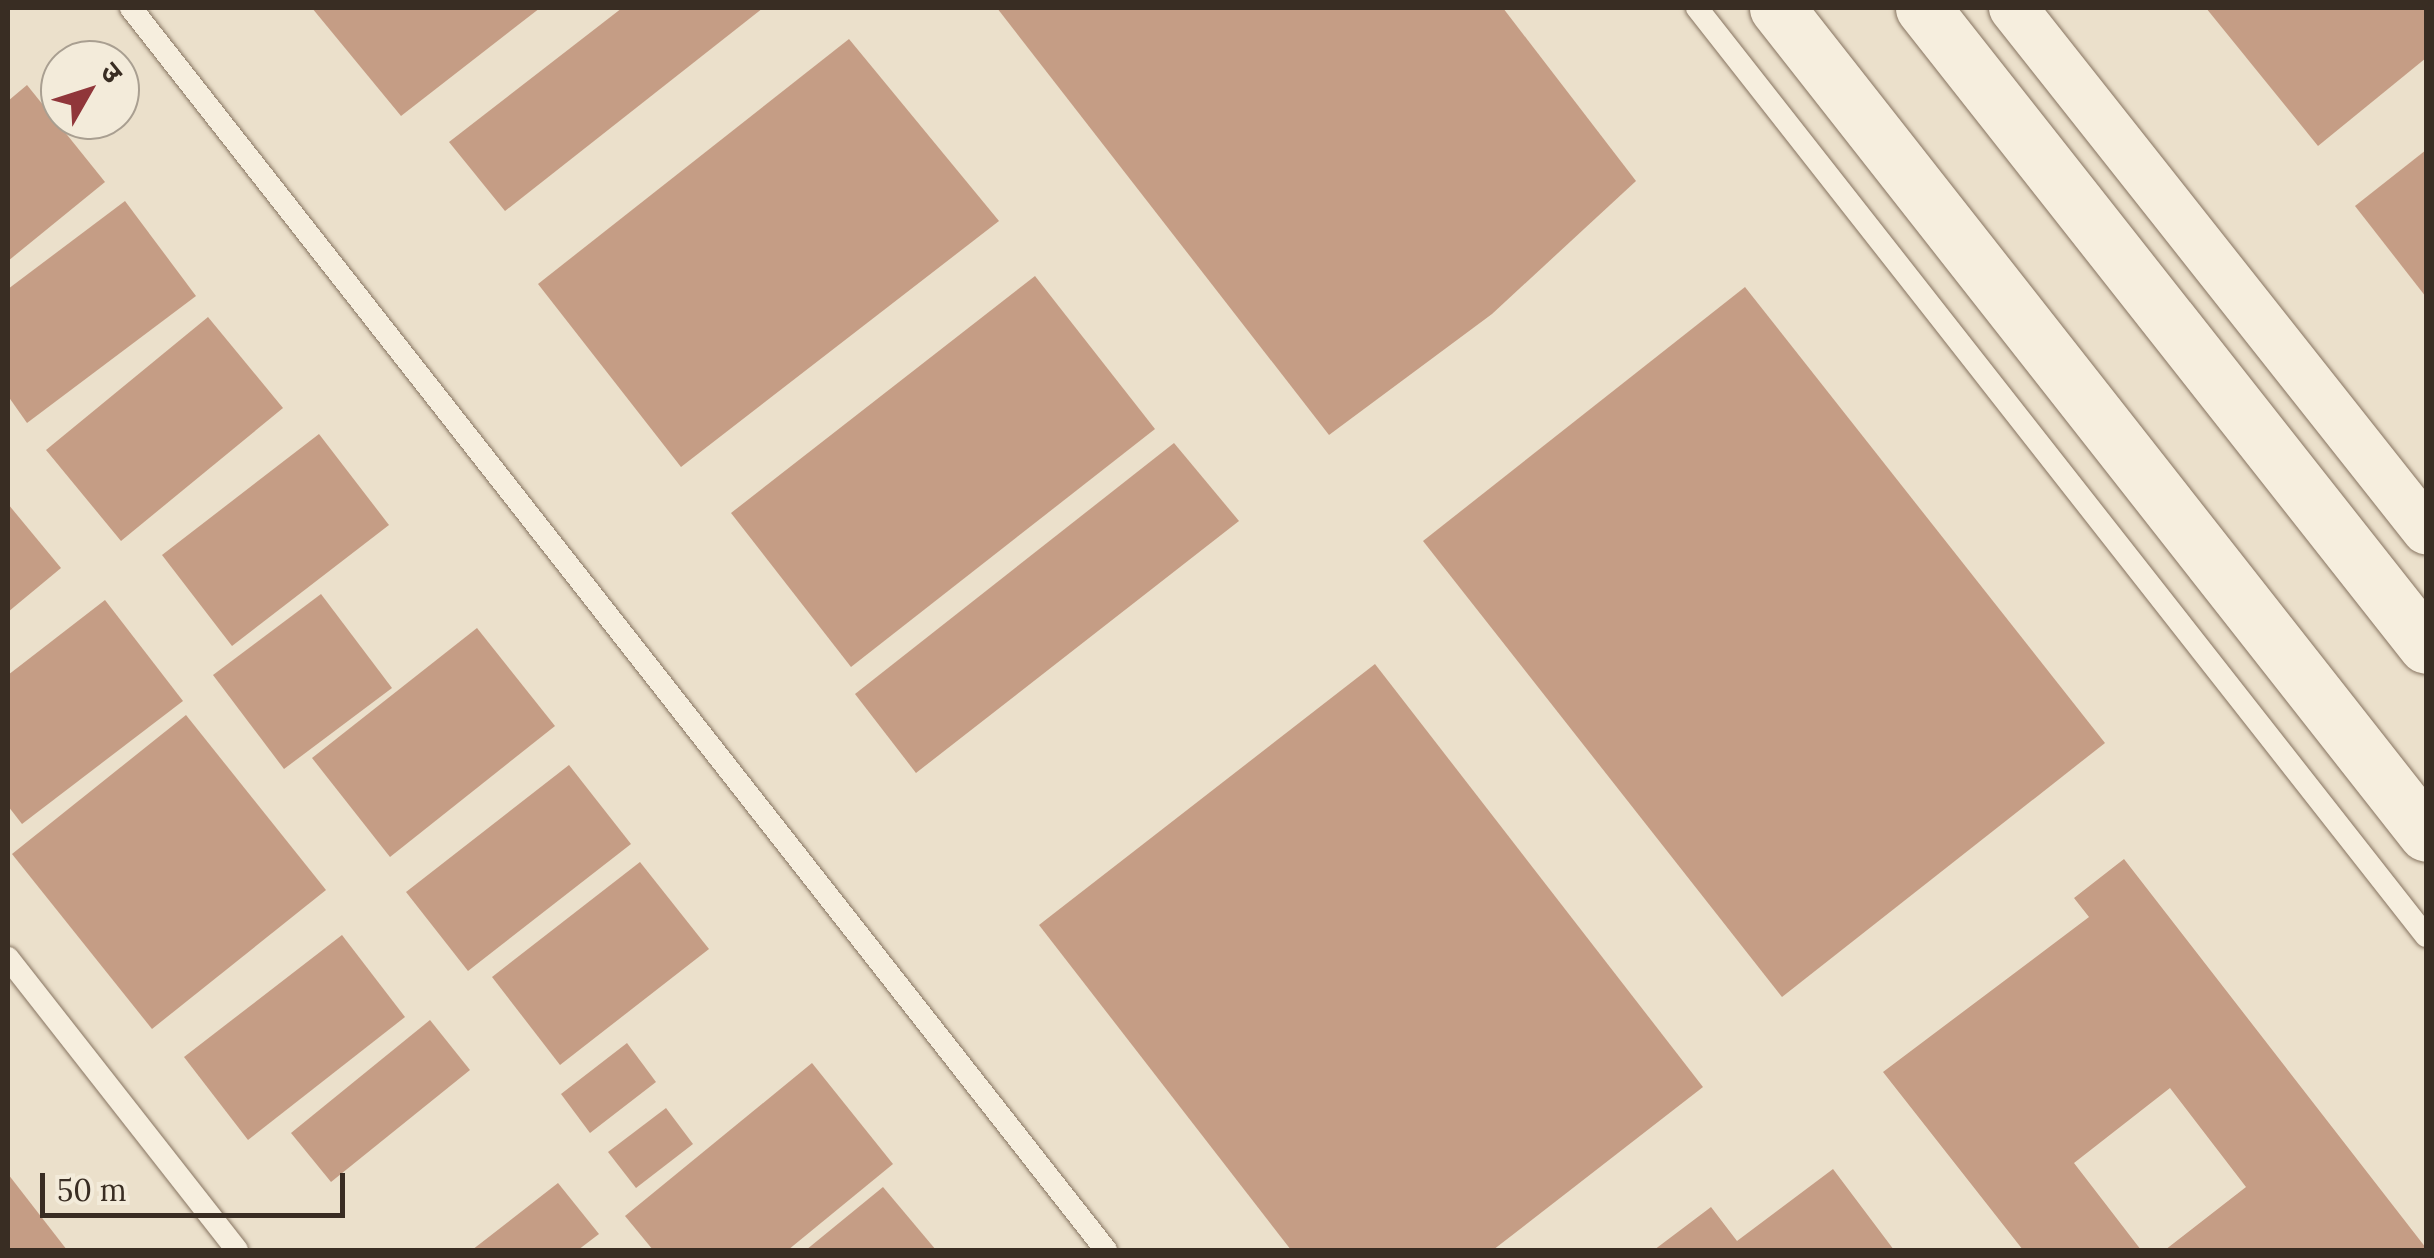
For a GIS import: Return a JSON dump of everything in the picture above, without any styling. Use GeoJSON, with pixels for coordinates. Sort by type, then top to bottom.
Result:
{"type":"FeatureCollection","features":[{"type":"Feature","properties":{"kind":"main road"},"geometry":{"type":"LineString","coordinates":[[1777,8],[2426,834]]}},
{"type":"Feature","properties":{"kind":"main road"},"geometry":{"type":"LineString","coordinates":[[1923,8],[2426,646]]}},
{"type":"Feature","properties":{"kind":"street"},"geometry":{"type":"LineString","coordinates":[[2013,8],[2426,530]]}},
{"type":"Feature","properties":{"kind":"lane"},"geometry":{"type":"LineString","coordinates":[[131,8],[1106,1250]]}},
{"type":"Feature","properties":{"kind":"lane"},"geometry":{"type":"LineString","coordinates":[[1697,8],[2426,936]]}},
{"type":"Feature","properties":{"kind":"lane"},"geometry":{"type":"LineString","coordinates":[[8,958],[237,1250]]}},
{"type":"Feature","properties":{"kind":"building"},"geometry":{"type":"Polygon","coordinates":[[[312,8],[540,8],[401,116],[312,8]]]}},
{"type":"Feature","properties":{"kind":"building"},"geometry":{"type":"Polygon","coordinates":[[[622,8],[763,8],[505,211],[449,142],[622,8]]]}},
{"type":"Feature","properties":{"kind":"building"},"geometry":{"type":"Polygon","coordinates":[[[997,8],[1503,8],[1636,181],[1492,314],[1329,435],[997,8]]]}},
{"type":"Feature","properties":{"kind":"building"},"geometry":{"type":"Polygon","coordinates":[[[2206,8],[2426,8],[2426,58],[2318,146],[2206,8]]]}},
{"type":"Feature","properties":{"kind":"building"},"geometry":{"type":"Polygon","coordinates":[[[849,39],[999,221],[681,467],[538,284],[849,39]]]}},
{"type":"Feature","properties":{"kind":"building"},"geometry":{"type":"Polygon","coordinates":[[[27,85],[40,101],[40,140],[71,140],[105,182],[8,261],[8,101],[27,85]]]}},
{"type":"Feature","properties":{"kind":"building"},"geometry":{"type":"Polygon","coordinates":[[[2426,150],[2426,297],[2355,206],[2426,150]]]}},
{"type":"Feature","properties":{"kind":"building"},"geometry":{"type":"Polygon","coordinates":[[[125,201],[196,296],[27,423],[8,396],[8,289],[125,201]]]}},
{"type":"Feature","properties":{"kind":"building"},"geometry":{"type":"Polygon","coordinates":[[[1035,276],[1155,429],[851,667],[731,513],[1035,276]]]}},
{"type":"Feature","properties":{"kind":"building"},"geometry":{"type":"Polygon","coordinates":[[[1745,287],[2105,743],[1782,997],[1423,541],[1745,287]]]}},
{"type":"Feature","properties":{"kind":"building"},"geometry":{"type":"Polygon","coordinates":[[[208,317],[283,408],[121,541],[46,450],[208,317]]]}},
{"type":"Feature","properties":{"kind":"building"},"geometry":{"type":"Polygon","coordinates":[[[319,434],[389,525],[232,646],[162,555],[319,434]]]}},
{"type":"Feature","properties":{"kind":"building"},"geometry":{"type":"Polygon","coordinates":[[[1174,443],[1239,521],[916,773],[855,694],[1174,443]]]}},
{"type":"Feature","properties":{"kind":"building"},"geometry":{"type":"Polygon","coordinates":[[[8,504],[61,568],[8,612],[8,504]]]}},
{"type":"Feature","properties":{"kind":"building"},"geometry":{"type":"Polygon","coordinates":[[[321,594],[392,688],[284,769],[213,675],[321,594]]]}},
{"type":"Feature","properties":{"kind":"building"},"geometry":{"type":"Polygon","coordinates":[[[105,600],[183,701],[22,824],[8,806],[8,675],[105,600]]]}},
{"type":"Feature","properties":{"kind":"building"},"geometry":{"type":"Polygon","coordinates":[[[477,628],[555,726],[390,857],[312,758],[477,628]]]}},
{"type":"Feature","properties":{"kind":"building"},"geometry":{"type":"Polygon","coordinates":[[[1375,664],[1703,1087],[1493,1250],[1291,1250],[1039,925],[1375,664]]]}},
{"type":"Feature","properties":{"kind":"building"},"geometry":{"type":"Polygon","coordinates":[[[186,715],[326,890],[152,1029],[12,854],[186,715]]]}},
{"type":"Feature","properties":{"kind":"building"},"geometry":{"type":"Polygon","coordinates":[[[569,765],[631,844],[468,971],[406,892],[569,765]]]}},
{"type":"Feature","properties":{"kind":"building"},"geometry":{"type":"Polygon","coordinates":[[[2124,859],[2426,1250],[2165,1250],[2246,1187],[2170,1088],[2074,1163],[2141,1250],[2023,1250],[1883,1072],[2089,917],[2074,898],[2124,859]]]}},
{"type":"Feature","properties":{"kind":"building"},"geometry":{"type":"Polygon","coordinates":[[[640,862],[709,949],[560,1065],[492,977],[640,862]]]}},
{"type":"Feature","properties":{"kind":"building"},"geometry":{"type":"Polygon","coordinates":[[[342,935],[405,1017],[248,1140],[184,1057],[342,935]]]}},
{"type":"Feature","properties":{"kind":"building"},"geometry":{"type":"Polygon","coordinates":[[[430,1020],[470,1070],[331,1182],[291,1133],[430,1020]]]}},
{"type":"Feature","properties":{"kind":"building"},"geometry":{"type":"Polygon","coordinates":[[[627,1043],[656,1082],[590,1133],[561,1094],[627,1043]]]}},
{"type":"Feature","properties":{"kind":"building"},"geometry":{"type":"Polygon","coordinates":[[[812,1063],[893,1164],[788,1250],[653,1250],[625,1216],[812,1063]]]}},
{"type":"Feature","properties":{"kind":"building"},"geometry":{"type":"Polygon","coordinates":[[[666,1108],[693,1144],[636,1188],[608,1152],[666,1108]]]}},
{"type":"Feature","properties":{"kind":"building"},"geometry":{"type":"Polygon","coordinates":[[[1833,1169],[1894,1250],[1654,1250],[1711,1207],[1737,1241],[1833,1169]]]}},
{"type":"Feature","properties":{"kind":"building"},"geometry":{"type":"Polygon","coordinates":[[[8,1174],[67,1250],[8,1250],[8,1174]]]}},
{"type":"Feature","properties":{"kind":"building"},"geometry":{"type":"Polygon","coordinates":[[[558,1183],[599,1234],[578,1250],[472,1250],[558,1183]]]}},
{"type":"Feature","properties":{"kind":"building"},"geometry":{"type":"Polygon","coordinates":[[[883,1187],[936,1250],[806,1250],[883,1187]]]}}]}
